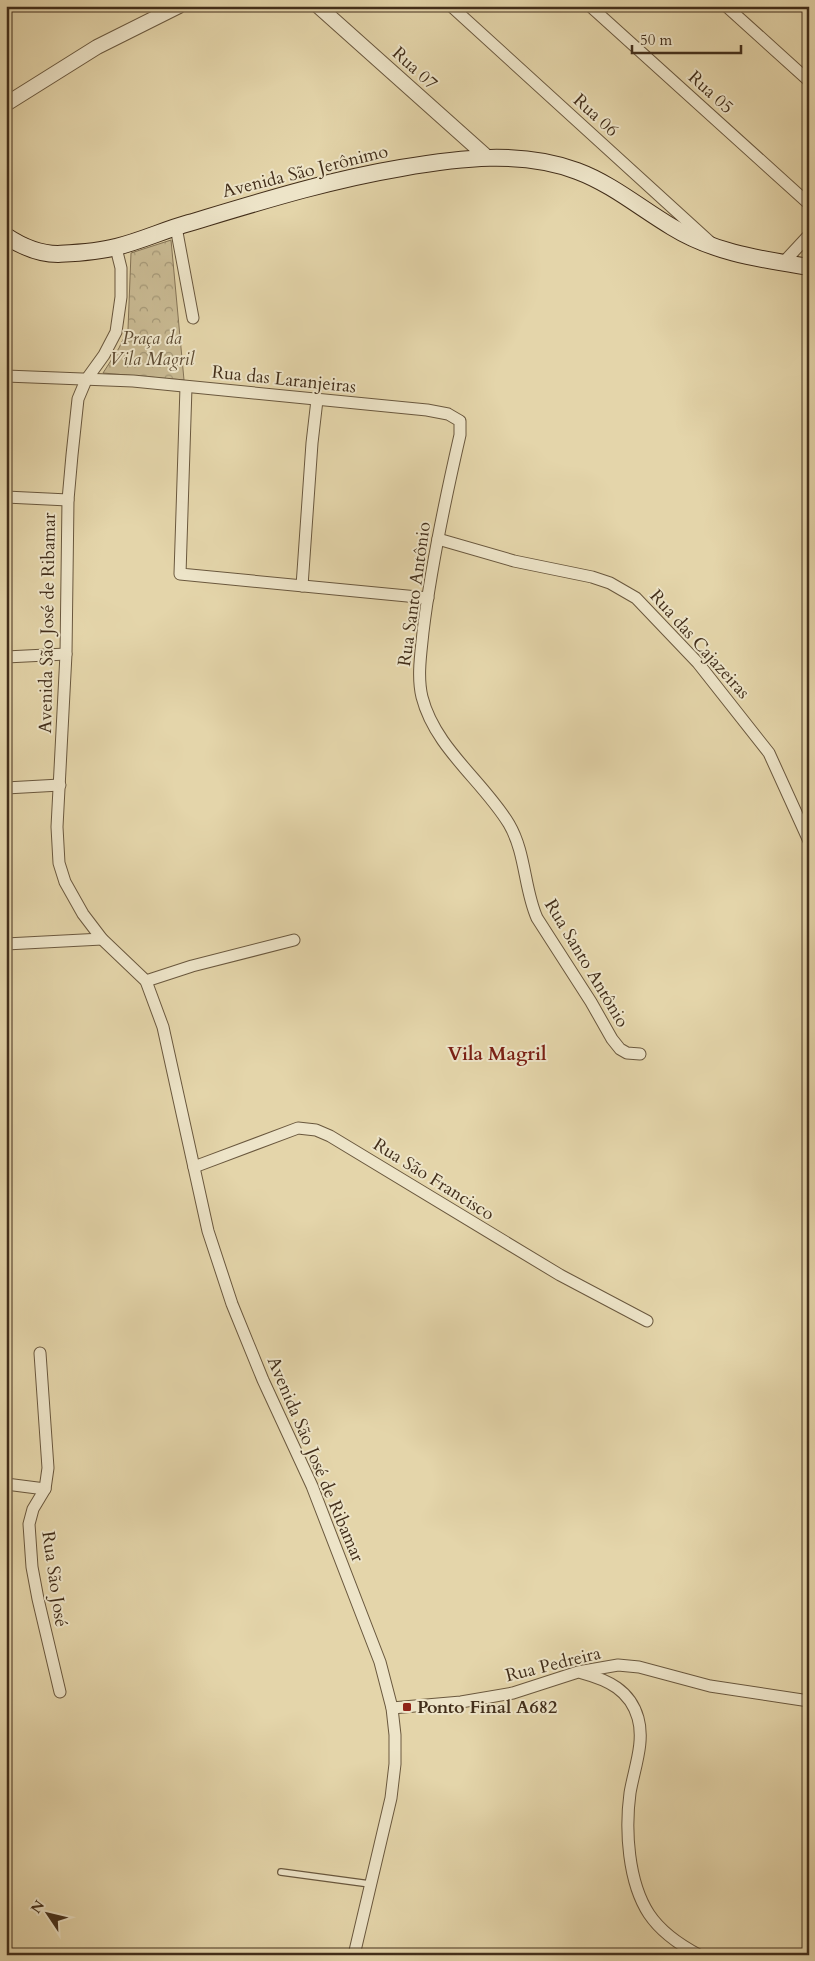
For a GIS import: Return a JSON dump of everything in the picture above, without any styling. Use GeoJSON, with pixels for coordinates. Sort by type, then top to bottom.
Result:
{"type":"FeatureCollection","features":[{"type":"Feature","properties":{"kind":"main road","name":"Avenida São Jerônimo"},"geometry":{"type":"LineString","coordinates":[[6,236],[34,250],[55,254],[116,248],[176,227],[350,177],[403,167],[487,158],[519,158],[576,170],[601,182],[672,228],[718,249],[740,256],[809,267]]}},
{"type":"Feature","properties":{"kind":"street"},"geometry":{"type":"LineString","coordinates":[[6,104],[97,47],[179,6]]}},
{"type":"Feature","properties":{"kind":"street","name":"Rua 07"},"geometry":{"type":"LineString","coordinates":[[318,6],[487,158]]}},
{"type":"Feature","properties":{"kind":"street","name":"Rua 06"},"geometry":{"type":"LineString","coordinates":[[451,6],[718,249]]}},
{"type":"Feature","properties":{"kind":"street","name":"Rua 05"},"geometry":{"type":"LineString","coordinates":[[590,6],[809,204]]}},
{"type":"Feature","properties":{"kind":"street"},"geometry":{"type":"LineString","coordinates":[[726,6],[809,82]]}},
{"type":"Feature","properties":{"kind":"street"},"geometry":{"type":"LineString","coordinates":[[176,227],[193,318]]}},
{"type":"Feature","properties":{"kind":"street"},"geometry":{"type":"LineString","coordinates":[[783,263],[809,235]]}},
{"type":"Feature","properties":{"kind":"street","name":"Avenida São José de Ribamar"},"geometry":{"type":"LineString","coordinates":[[116,248],[120,268],[122,297],[116,332],[104,355],[86,380],[78,399],[68,500],[66,654],[57,846],[60,864],[72,896],[102,939],[146,981],[164,1027],[208,1231],[232,1304],[312,1486],[380,1662],[392,1708],[395,1735],[395,1764],[391,1798],[354,1955]]}},
{"type":"Feature","properties":{"kind":"street","name":"Rua das Laranjeiras"},"geometry":{"type":"LineString","coordinates":[[6,376],[133,381],[448,414],[456,417],[461,427]]}},
{"type":"Feature","properties":{"kind":"street"},"geometry":{"type":"LineString","coordinates":[[186,387],[180,574],[428,598]]}},
{"type":"Feature","properties":{"kind":"street"},"geometry":{"type":"LineString","coordinates":[[302,586],[312,443],[317,400]]}},
{"type":"Feature","properties":{"kind":"street","name":"Rua Santo Antônio"},"geometry":{"type":"LineString","coordinates":[[461,427],[428,598],[420,669],[422,697],[441,737],[509,824],[521,858],[530,904],[545,932],[591,1002],[612,1039],[626,1053],[640,1054]]}},
{"type":"Feature","properties":{"kind":"street"},"geometry":{"type":"LineString","coordinates":[[6,497],[68,500]]}},
{"type":"Feature","properties":{"kind":"street","name":"Rua das Cajazeiras"},"geometry":{"type":"LineString","coordinates":[[438,539],[514,561],[592,577],[610,583],[636,598],[698,663],[769,753],[809,841]]}},
{"type":"Feature","properties":{"kind":"street"},"geometry":{"type":"LineString","coordinates":[[6,657],[66,654]]}},
{"type":"Feature","properties":{"kind":"street"},"geometry":{"type":"LineString","coordinates":[[6,788],[60,785]]}},
{"type":"Feature","properties":{"kind":"street"},"geometry":{"type":"LineString","coordinates":[[6,944],[102,939]]}},
{"type":"Feature","properties":{"kind":"street"},"geometry":{"type":"LineString","coordinates":[[146,981],[192,966],[294,940]]}},
{"type":"Feature","properties":{"kind":"street","name":"Rua São Francisco"},"geometry":{"type":"LineString","coordinates":[[194,1167],[298,1128],[316,1130],[359,1153],[560,1275],[648,1321]]}},
{"type":"Feature","properties":{"kind":"street","name":"Rua São José"},"geometry":{"type":"LineString","coordinates":[[40,1353],[48,1468],[45,1489],[33,1509],[30,1524],[32,1567],[45,1636],[60,1692]]}},
{"type":"Feature","properties":{"kind":"street"},"geometry":{"type":"LineString","coordinates":[[6,1484],[45,1489]]}},
{"type":"Feature","properties":{"kind":"street","name":"Rua Pedreira"},"geometry":{"type":"LineString","coordinates":[[392,1708],[461,1702],[513,1693],[578,1672],[618,1666],[639,1667],[710,1686],[809,1701]]}},
{"type":"Feature","properties":{"kind":"street"},"geometry":{"type":"LineString","coordinates":[[578,1672],[615,1686],[628,1696],[639,1719],[640,1733],[628,1813],[628,1834],[634,1878],[648,1913],[678,1942],[699,1955]]}},
{"type":"Feature","properties":{"kind":"lane"},"geometry":{"type":"LineString","coordinates":[[281,1872],[370,1884]]}},
{"type":"Feature","properties":{"kind":"green space","name":"Praça da Vila Magril"},"geometry":{"type":"Polygon","coordinates":[[[171,240],[184,380],[103,373],[119,348],[128,329],[131,253],[171,240]]]}},
{"type":"Feature","properties":{"kind":"place","name":"Ponto Final A682"},"geometry":{"type":"Point","coordinates":[407,1707]}},
{"type":"Feature","properties":{"kind":"district","name":"Vila Magril"},"geometry":{"type":"Point","coordinates":[497,1053]}}]}
